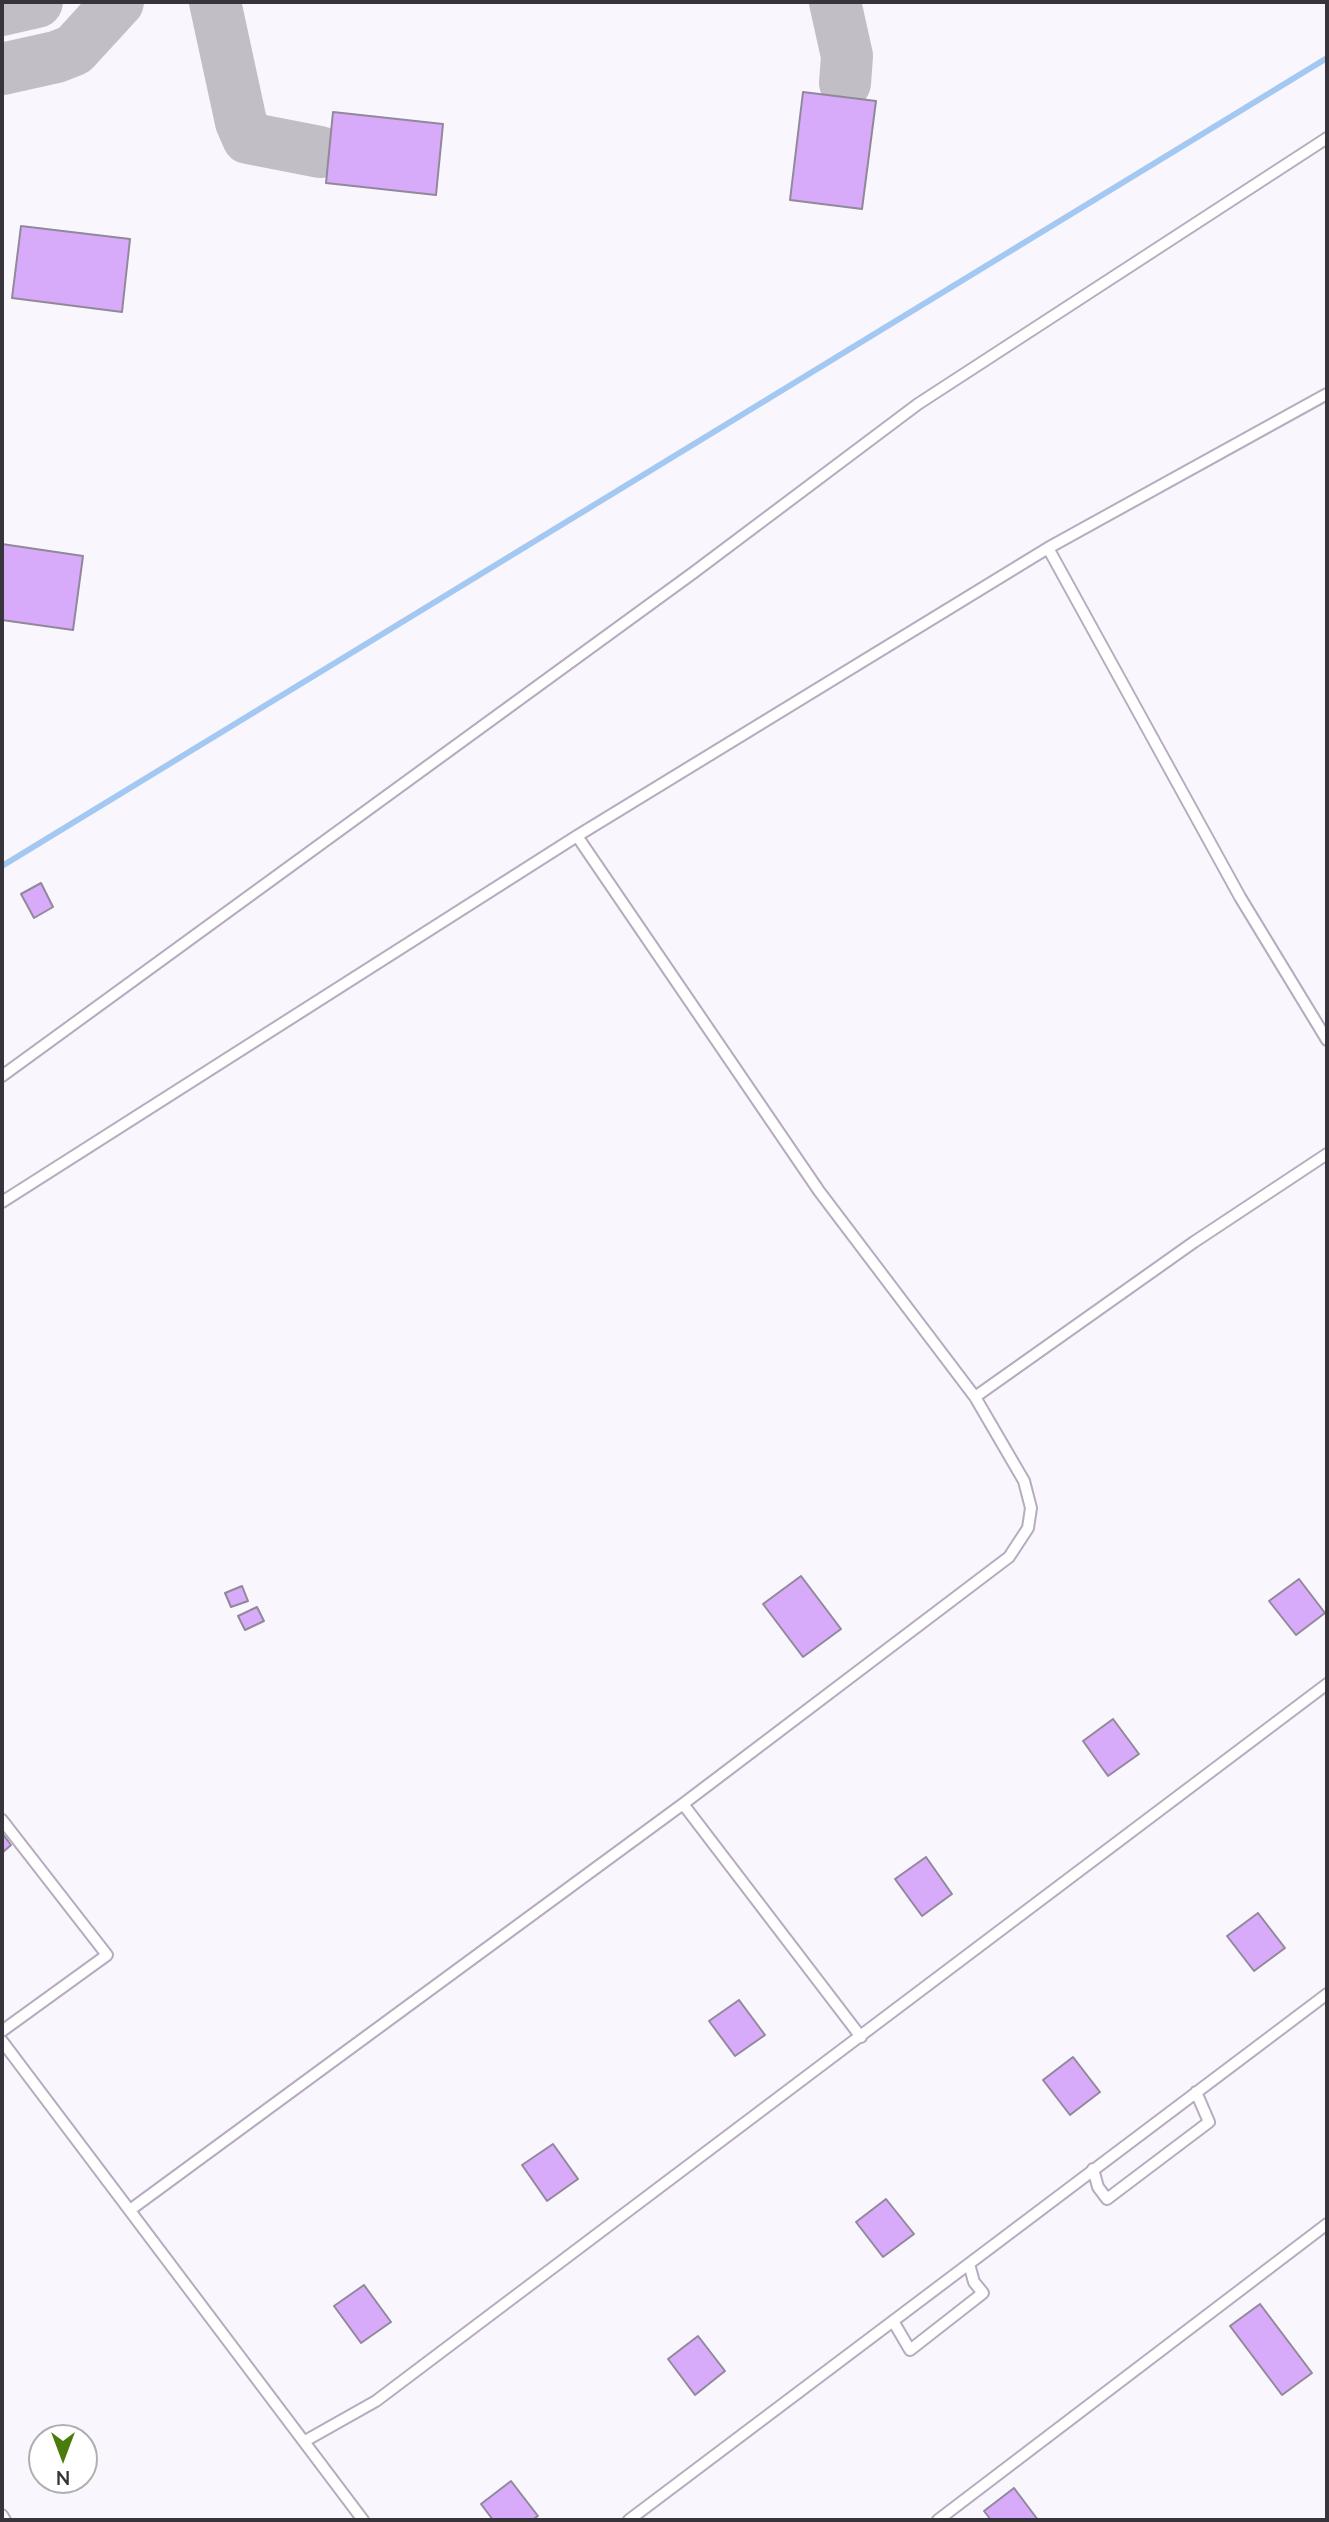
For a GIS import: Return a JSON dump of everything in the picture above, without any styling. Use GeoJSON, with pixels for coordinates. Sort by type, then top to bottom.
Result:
{"type":"FeatureCollection","features":[{"type":"Feature","properties":{"kind":"lane"},"geometry":{"type":"LineString","coordinates":[[2,1076],[918,404],[1327,138]]}},
{"type":"Feature","properties":{"kind":"lane"},"geometry":{"type":"LineString","coordinates":[[2,1202],[577,836],[1048,548],[1327,394]]}},
{"type":"Feature","properties":{"kind":"lane"},"geometry":{"type":"LineString","coordinates":[[1048,548],[1240,897],[1327,1040]]}},
{"type":"Feature","properties":{"kind":"lane"},"geometry":{"type":"LineString","coordinates":[[130,2210],[683,1804],[1009,1557],[1028,1528],[1031,1508],[1024,1480],[975,1397],[819,1191],[577,836]]}},
{"type":"Feature","properties":{"kind":"lane"},"geometry":{"type":"LineString","coordinates":[[975,1397],[1194,1242],[1327,1154]]}},
{"type":"Feature","properties":{"kind":"lane"},"geometry":{"type":"LineString","coordinates":[[305,2441],[376,2401],[1327,1684]]}},
{"type":"Feature","properties":{"kind":"lane"},"geometry":{"type":"LineString","coordinates":[[683,1804],[860,2037]]}},
{"type":"Feature","properties":{"kind":"lane"},"geometry":{"type":"LineString","coordinates":[[2,1820],[107,1955],[2,2031]]}},
{"type":"Feature","properties":{"kind":"lane"},"geometry":{"type":"LineString","coordinates":[[629,2520],[1327,1994]]}},
{"type":"Feature","properties":{"kind":"lane"},"geometry":{"type":"LineString","coordinates":[[2,2041],[363,2520]]}},
{"type":"Feature","properties":{"kind":"lane"},"geometry":{"type":"LineString","coordinates":[[1093,2169],[1098,2187],[1107,2199],[1209,2122],[1196,2092]]}},
{"type":"Feature","properties":{"kind":"lane"},"geometry":{"type":"LineString","coordinates":[[938,2520],[1327,2224]]}},
{"type":"Feature","properties":{"kind":"lane"},"geometry":{"type":"LineString","coordinates":[[893,2321],[910,2350],[983,2293],[974,2282],[969,2264]]}},
{"type":"Feature","properties":{"kind":"lane"},"geometry":{"type":"LineString","coordinates":[[2,2515],[5,2520]]}},
{"type":"Feature","properties":{"kind":"building"},"geometry":{"type":"Polygon","coordinates":[[[803,92],[876,101],[862,209],[790,200],[803,92]]]}},
{"type":"Feature","properties":{"kind":"building"},"geometry":{"type":"Polygon","coordinates":[[[333,112],[443,124],[436,195],[326,183],[333,112]]]}},
{"type":"Feature","properties":{"kind":"building"},"geometry":{"type":"Polygon","coordinates":[[[21,226],[130,239],[122,312],[12,298],[21,226]]]}},
{"type":"Feature","properties":{"kind":"building"},"geometry":{"type":"Polygon","coordinates":[[[2,544],[83,556],[73,630],[2,620],[2,544]]]}},
{"type":"Feature","properties":{"kind":"building"},"geometry":{"type":"Polygon","coordinates":[[[41,883],[53,907],[34,918],[21,894],[41,883]]]}},
{"type":"Feature","properties":{"kind":"building"},"geometry":{"type":"Polygon","coordinates":[[[801,1576],[841,1629],[803,1657],[763,1604],[801,1576]]]}},
{"type":"Feature","properties":{"kind":"building"},"geometry":{"type":"Polygon","coordinates":[[[1299,1579],[1325,1613],[1296,1635],[1269,1601],[1299,1579]]]}},
{"type":"Feature","properties":{"kind":"building"},"geometry":{"type":"Polygon","coordinates":[[[242,1586],[248,1601],[231,1607],[225,1593],[242,1586]]]}},
{"type":"Feature","properties":{"kind":"building"},"geometry":{"type":"Polygon","coordinates":[[[257,1607],[264,1621],[245,1630],[238,1616],[257,1607]]]}},
{"type":"Feature","properties":{"kind":"building"},"geometry":{"type":"Polygon","coordinates":[[[1113,1719],[1139,1754],[1108,1776],[1083,1741],[1113,1719]]]}},
{"type":"Feature","properties":{"kind":"building"},"geometry":{"type":"Polygon","coordinates":[[[2,1833],[11,1845],[2,1853],[2,1833]]]}},
{"type":"Feature","properties":{"kind":"building"},"geometry":{"type":"Polygon","coordinates":[[[926,1857],[952,1894],[922,1916],[895,1879],[926,1857]]]}},
{"type":"Feature","properties":{"kind":"building"},"geometry":{"type":"Polygon","coordinates":[[[1258,1913],[1285,1948],[1254,1971],[1227,1936],[1258,1913]]]}},
{"type":"Feature","properties":{"kind":"building"},"geometry":{"type":"Polygon","coordinates":[[[739,2000],[765,2035],[735,2056],[709,2021],[739,2000]]]}},
{"type":"Feature","properties":{"kind":"building"},"geometry":{"type":"Polygon","coordinates":[[[1073,2057],[1100,2092],[1070,2115],[1043,2080],[1073,2057]]]}},
{"type":"Feature","properties":{"kind":"building"},"geometry":{"type":"Polygon","coordinates":[[[553,2144],[578,2179],[547,2201],[522,2165],[553,2144]]]}},
{"type":"Feature","properties":{"kind":"building"},"geometry":{"type":"Polygon","coordinates":[[[886,2199],[914,2234],[883,2257],[856,2222],[886,2199]]]}},
{"type":"Feature","properties":{"kind":"building"},"geometry":{"type":"Polygon","coordinates":[[[364,2285],[391,2322],[361,2343],[334,2306],[364,2285]]]}},
{"type":"Feature","properties":{"kind":"building"},"geometry":{"type":"Polygon","coordinates":[[[1260,2304],[1312,2373],[1282,2395],[1230,2326],[1260,2304]]]}},
{"type":"Feature","properties":{"kind":"building"},"geometry":{"type":"Polygon","coordinates":[[[698,2336],[725,2371],[695,2395],[668,2359],[698,2336]]]}},
{"type":"Feature","properties":{"kind":"building"},"geometry":{"type":"Polygon","coordinates":[[[511,2481],[538,2516],[532,2520],[493,2520],[481,2504],[511,2481]]]}},
{"type":"Feature","properties":{"kind":"building"},"geometry":{"type":"Polygon","coordinates":[[[1014,2488],[1038,2520],[991,2520],[984,2511],[1014,2488]]]}},
{"type":"Feature","properties":{"kind":"waterway"},"geometry":{"type":"LineString","coordinates":[[2,866],[1327,58]]}},
{"type":"Feature","properties":{"kind":"taxiway"},"geometry":{"type":"LineString","coordinates":[[2,10],[37,2]]}},
{"type":"Feature","properties":{"kind":"taxiway"},"geometry":{"type":"LineString","coordinates":[[2,69],[56,57],[74,50],[118,2]]}},
{"type":"Feature","properties":{"kind":"taxiway"},"geometry":{"type":"LineString","coordinates":[[215,2],[241,122],[248,138],[320,152]]}},
{"type":"Feature","properties":{"kind":"taxiway"},"geometry":{"type":"LineString","coordinates":[[835,2],[847,56],[845,83]]}}]}
